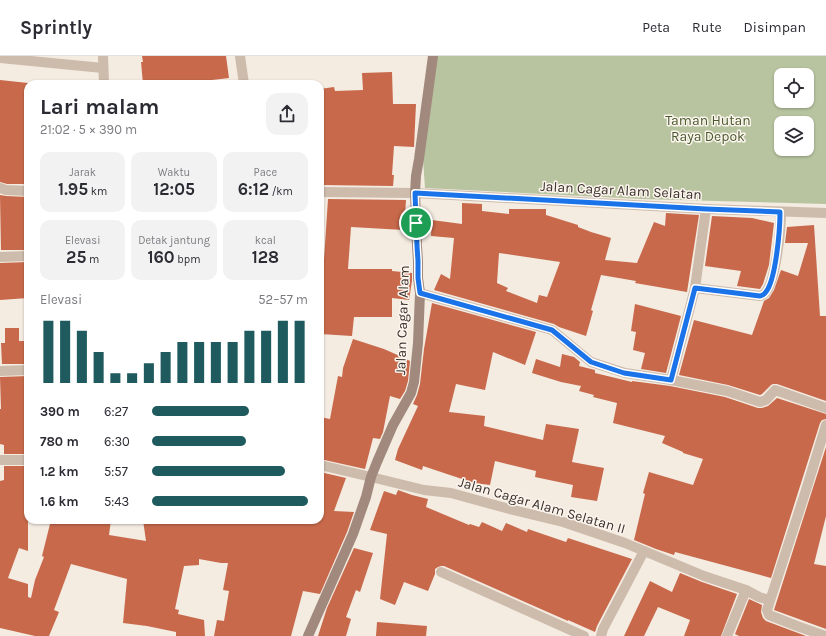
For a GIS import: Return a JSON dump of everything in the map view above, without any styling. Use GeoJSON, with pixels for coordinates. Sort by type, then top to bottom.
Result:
{"type":"FeatureCollection","features":[{"type":"Feature","properties":{"kind":"street"},"geometry":{"type":"LineString","coordinates":[[103,56],[104,80]]}},
{"type":"Feature","properties":{"kind":"street"},"geometry":{"type":"LineString","coordinates":[[240,56],[243,80]]}},
{"type":"Feature","properties":{"kind":"street","name":"Jalan Cagar Alam"},"geometry":{"type":"LineString","coordinates":[[308,636],[353,534],[366,497],[371,476],[384,444],[411,393],[414,382],[418,343],[420,293],[418,278],[415,193],[416,176],[433,56]]}},
{"type":"Feature","properties":{"kind":"street"},"geometry":{"type":"LineString","coordinates":[[0,58],[103,68]]}},
{"type":"Feature","properties":{"kind":"street"},"geometry":{"type":"LineString","coordinates":[[0,188],[6,190],[24,191]]}},
{"type":"Feature","properties":{"kind":"street","name":"Jalan Cagar Alam Selatan"},"geometry":{"type":"LineString","coordinates":[[324,192],[415,193],[706,209],[826,213]]}},
{"type":"Feature","properties":{"kind":"street"},"geometry":{"type":"LineString","coordinates":[[671,380],[695,288],[706,209]]}},
{"type":"Feature","properties":{"kind":"street"},"geometry":{"type":"LineString","coordinates":[[695,288],[760,296],[765,294],[772,281],[778,249],[780,212]]}},
{"type":"Feature","properties":{"kind":"street"},"geometry":{"type":"LineString","coordinates":[[0,257],[24,256]]}},
{"type":"Feature","properties":{"kind":"street"},"geometry":{"type":"LineString","coordinates":[[420,293],[552,330],[591,362],[624,373],[727,391],[760,402],[766,400],[775,390],[826,408]]}},
{"type":"Feature","properties":{"kind":"street"},"geometry":{"type":"LineString","coordinates":[[0,371],[24,370]]}},
{"type":"Feature","properties":{"kind":"street"},"geometry":{"type":"LineString","coordinates":[[825,636],[801,632],[770,615],[767,610],[826,425]]}},
{"type":"Feature","properties":{"kind":"street"},"geometry":{"type":"LineString","coordinates":[[0,460],[24,460]]}},
{"type":"Feature","properties":{"kind":"street","name":"Jalan Cagar Alam Selatan II"},"geometry":{"type":"LineString","coordinates":[[324,466],[424,490],[451,493],[563,522],[625,543],[704,576],[746,590],[759,597],[769,600]]}},
{"type":"Feature","properties":{"kind":"street"},"geometry":{"type":"LineString","coordinates":[[601,636],[603,629],[644,551]]}},
{"type":"Feature","properties":{"kind":"street"},"geometry":{"type":"LineString","coordinates":[[440,572],[584,636]]}},
{"type":"Feature","properties":{"kind":"street"},"geometry":{"type":"LineString","coordinates":[[727,636],[746,590]]}},
{"type":"Feature","properties":{"kind":"green space","name":"Taman Hutan Raya Depok"},"geometry":{"type":"Polygon","coordinates":[[[436,56],[826,56],[826,204],[641,199],[425,188],[423,159],[436,56]]]}},
{"type":"Feature","properties":{"kind":"building"},"geometry":{"type":"Polygon","coordinates":[[[142,56],[226,56],[229,78],[212,80],[143,80],[141,62],[143,62],[142,56]]]}},
{"type":"Feature","properties":{"kind":"building"},"geometry":{"type":"Polygon","coordinates":[[[392,72],[393,104],[416,104],[414,147],[394,146],[392,175],[394,175],[393,186],[324,185],[324,88],[334,87],[335,91],[363,90],[362,73],[392,72]]]}},
{"type":"Feature","properties":{"kind":"building"},"geometry":{"type":"Polygon","coordinates":[[[0,80],[24,83],[24,184],[7,184],[0,182],[0,80]]]}},
{"type":"Feature","properties":{"kind":"building"},"geometry":{"type":"Polygon","coordinates":[[[0,195],[24,197],[24,250],[1,250],[0,195]]]}},
{"type":"Feature","properties":{"kind":"building"},"geometry":{"type":"Polygon","coordinates":[[[328,199],[406,200],[404,230],[351,227],[348,269],[392,269],[392,271],[412,273],[409,300],[392,298],[392,317],[354,317],[352,336],[324,334],[324,260],[328,199]]]}},
{"type":"Feature","properties":{"kind":"building"},"geometry":{"type":"Polygon","coordinates":[[[462,203],[482,204],[482,211],[509,214],[509,209],[546,209],[546,215],[578,225],[578,227],[611,238],[605,260],[637,263],[654,222],[665,226],[666,213],[699,215],[687,292],[635,283],[636,281],[601,275],[591,310],[593,311],[586,336],[554,324],[434,290],[441,274],[450,279],[454,238],[431,236],[432,220],[462,224],[462,203]],[[499,253],[497,283],[508,288],[506,291],[537,303],[539,295],[547,297],[560,262],[499,253]]]}},
{"type":"Feature","properties":{"kind":"building"},"geometry":{"type":"Polygon","coordinates":[[[712,216],[752,218],[774,223],[769,265],[760,289],[737,286],[741,271],[705,266],[712,216]]]}},
{"type":"Feature","properties":{"kind":"building"},"geometry":{"type":"Polygon","coordinates":[[[814,225],[820,316],[826,316],[826,401],[777,384],[771,385],[760,395],[728,385],[679,375],[694,320],[752,335],[764,301],[769,298],[774,290],[781,270],[798,276],[808,243],[785,243],[787,227],[814,225]]]}},
{"type":"Feature","properties":{"kind":"building"},"geometry":{"type":"Polygon","coordinates":[[[24,262],[24,298],[0,300],[0,263],[24,262]]]}},
{"type":"Feature","properties":{"kind":"building"},"geometry":{"type":"Polygon","coordinates":[[[432,303],[536,332],[525,365],[493,352],[485,390],[456,384],[449,412],[485,416],[484,426],[543,440],[546,424],[579,429],[572,462],[604,468],[597,501],[571,497],[573,485],[535,477],[536,471],[495,461],[490,485],[474,483],[423,466],[422,470],[395,460],[398,449],[418,406],[413,404],[420,384],[432,303]]]}},
{"type":"Feature","properties":{"kind":"building"},"geometry":{"type":"Polygon","coordinates":[[[635,304],[681,316],[666,373],[641,369],[645,353],[633,350],[636,332],[631,331],[635,304]]]}},
{"type":"Feature","properties":{"kind":"building"},"geometry":{"type":"Polygon","coordinates":[[[5,328],[19,328],[19,341],[24,341],[24,364],[2,364],[1,343],[5,343],[5,328]]]}},
{"type":"Feature","properties":{"kind":"building"},"geometry":{"type":"Polygon","coordinates":[[[353,339],[384,349],[402,357],[401,365],[403,366],[406,359],[410,361],[408,381],[405,391],[400,399],[390,396],[383,432],[380,439],[373,438],[365,469],[324,460],[324,418],[330,419],[338,376],[342,377],[343,368],[353,339]]]}},
{"type":"Feature","properties":{"kind":"building"},"geometry":{"type":"Polygon","coordinates":[[[562,354],[574,357],[580,362],[579,366],[595,370],[595,373],[632,382],[670,386],[725,397],[758,408],[768,406],[777,398],[826,414],[826,419],[822,420],[820,423],[771,578],[675,552],[674,555],[634,540],[645,494],[643,493],[649,472],[693,485],[703,459],[683,453],[662,443],[665,436],[613,423],[617,403],[593,397],[594,395],[579,391],[581,386],[561,382],[532,373],[536,359],[560,367],[562,354]]]}},
{"type":"Feature","properties":{"kind":"building"},"geometry":{"type":"Polygon","coordinates":[[[24,376],[24,454],[4,454],[4,445],[0,444],[0,377],[24,376]]]}},
{"type":"Feature","properties":{"kind":"building"},"geometry":{"type":"Polygon","coordinates":[[[826,447],[826,516],[814,564],[826,566],[826,629],[774,610],[826,447]]]}},
{"type":"Feature","properties":{"kind":"building"},"geometry":{"type":"Polygon","coordinates":[[[4,466],[24,466],[24,524],[28,524],[28,551],[19,548],[8,578],[28,584],[28,597],[31,598],[35,580],[44,557],[42,556],[50,524],[110,524],[109,535],[146,541],[144,524],[324,524],[324,473],[346,478],[334,511],[354,512],[320,594],[303,591],[291,636],[214,636],[217,620],[224,621],[229,591],[223,590],[228,563],[199,559],[199,565],[184,566],[175,609],[179,610],[178,614],[204,620],[205,636],[176,636],[176,632],[123,623],[127,579],[71,564],[54,610],[59,612],[49,636],[35,636],[0,628],[0,481],[4,480],[4,466]]]}},
{"type":"Feature","properties":{"kind":"building"},"geometry":{"type":"Polygon","coordinates":[[[398,490],[428,499],[426,507],[469,525],[479,527],[482,522],[502,531],[506,523],[527,532],[528,529],[566,542],[568,538],[632,559],[595,632],[444,566],[435,569],[435,574],[428,591],[404,582],[395,605],[380,599],[387,534],[370,530],[384,491],[396,495],[398,490]]]}},
{"type":"Feature","properties":{"kind":"building"},"geometry":{"type":"Polygon","coordinates":[[[354,548],[373,553],[360,592],[356,590],[346,617],[351,619],[346,636],[318,636],[327,608],[354,548]]]}},
{"type":"Feature","properties":{"kind":"building"},"geometry":{"type":"Polygon","coordinates":[[[680,573],[737,594],[721,636],[684,636],[690,620],[658,607],[644,636],[624,636],[650,581],[672,592],[680,573]]]}},
{"type":"Feature","properties":{"kind":"building"},"geometry":{"type":"Polygon","coordinates":[[[749,599],[762,605],[761,612],[766,621],[806,636],[739,636],[735,634],[749,599]]]}},
{"type":"Feature","properties":{"kind":"building"},"geometry":{"type":"Polygon","coordinates":[[[377,622],[427,626],[426,636],[376,636],[377,622]]]}},
{"type":"Feature","properties":{"kind":"route"},"geometry":{"type":"LineString","coordinates":[[415,193],[780,212],[778,249],[772,281],[765,294],[760,296],[748,295],[695,288],[671,380],[624,373],[591,362],[552,330],[420,293],[416,223],[415,193]]}}]}
